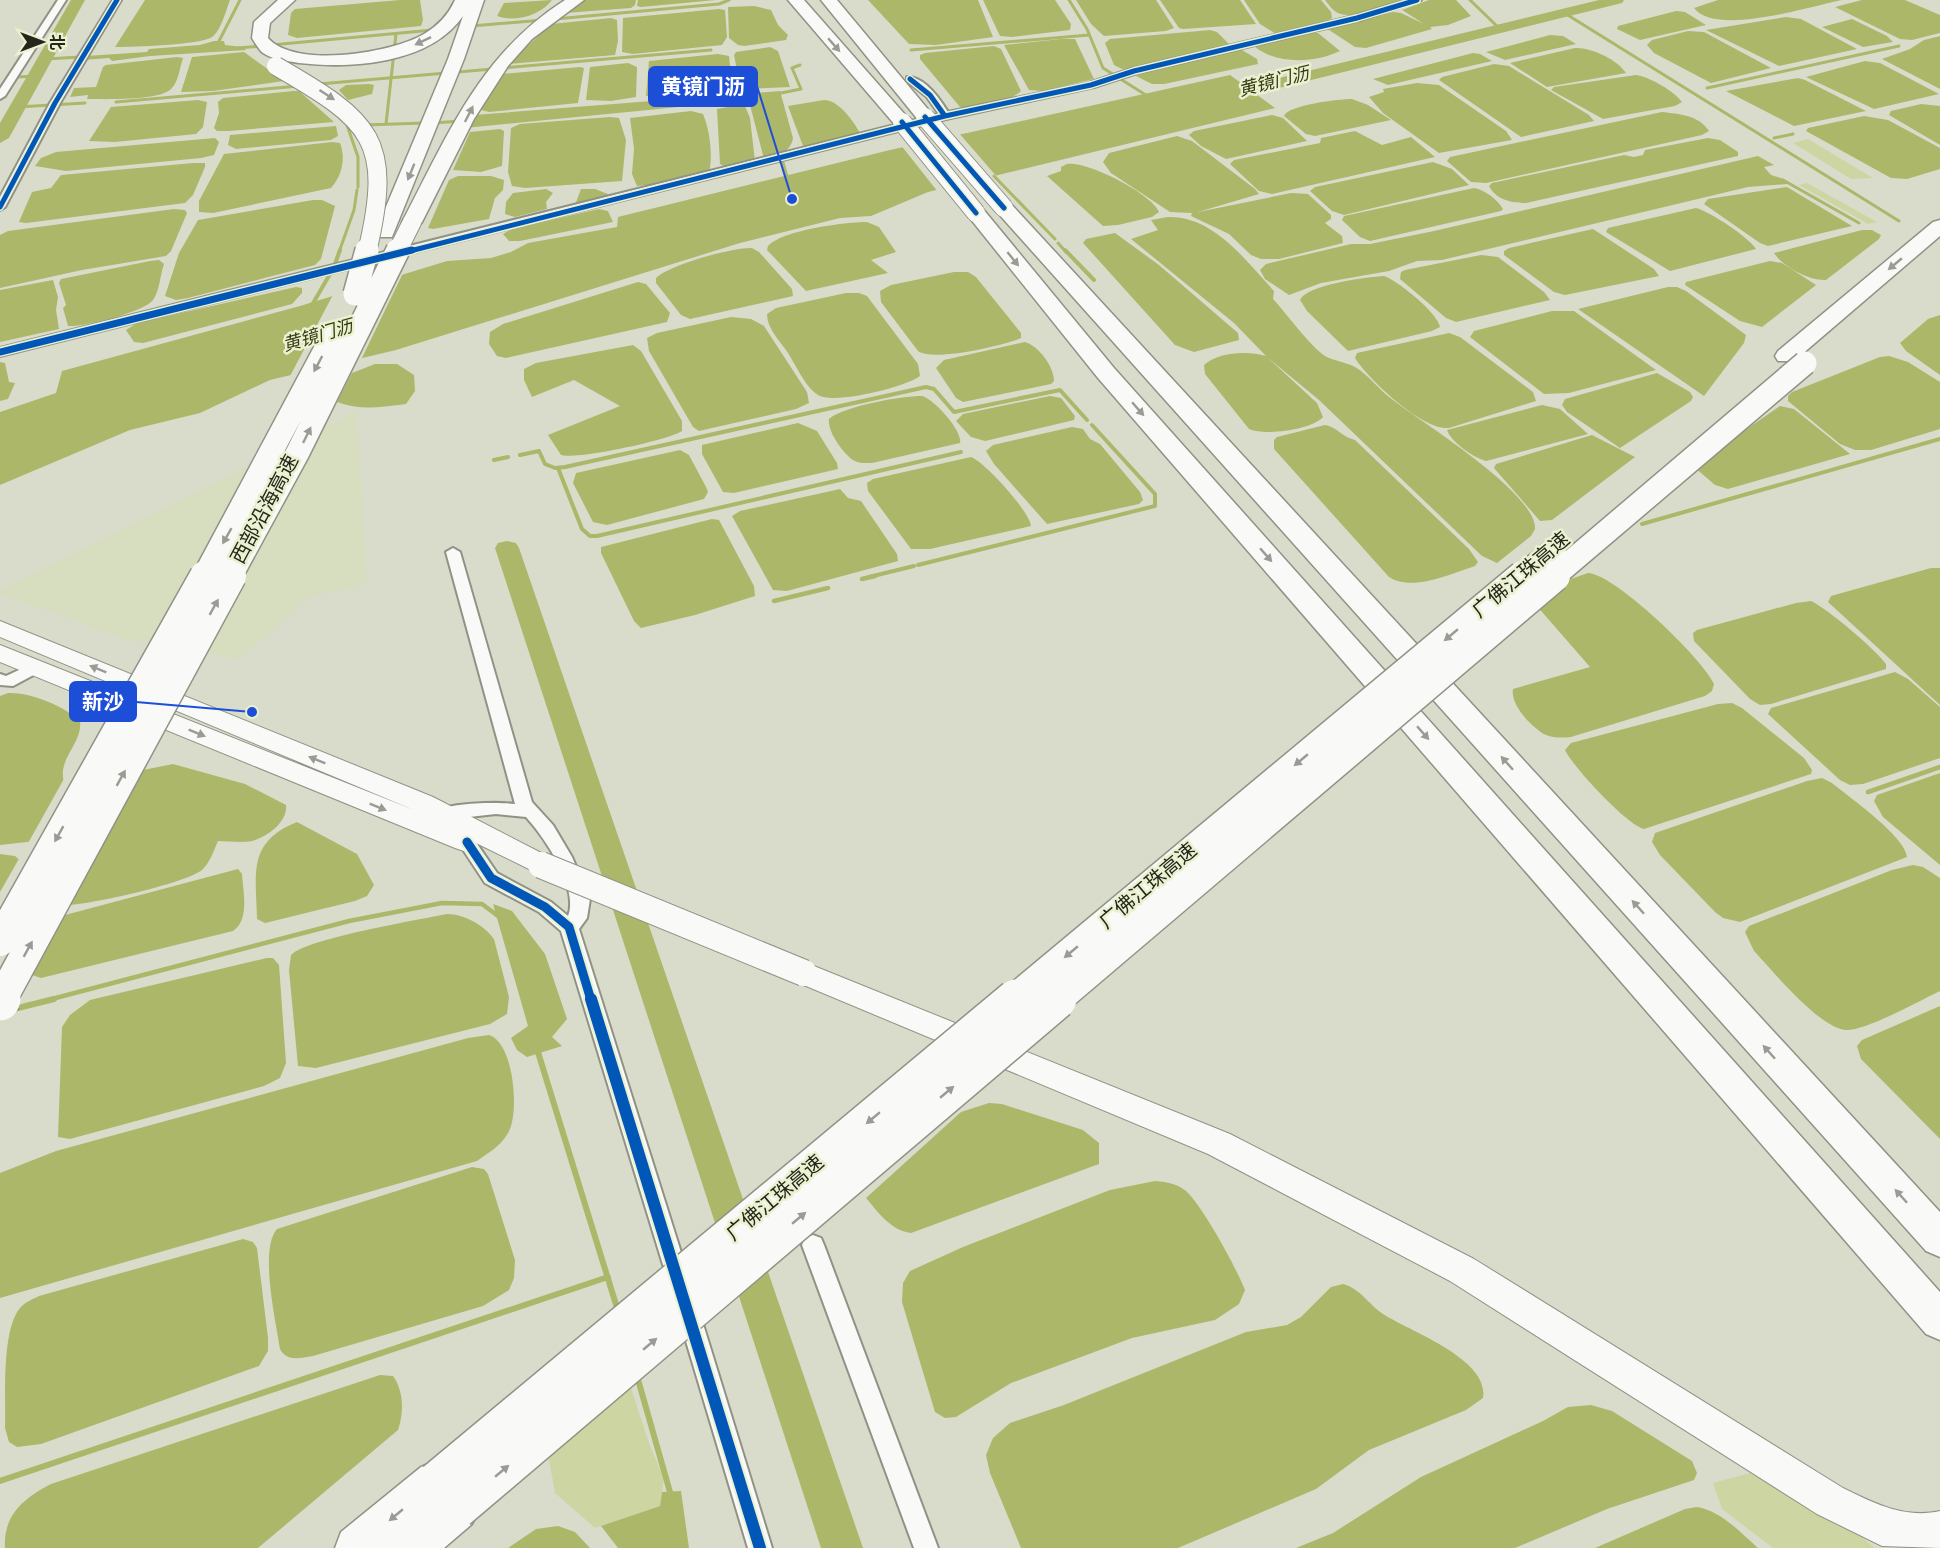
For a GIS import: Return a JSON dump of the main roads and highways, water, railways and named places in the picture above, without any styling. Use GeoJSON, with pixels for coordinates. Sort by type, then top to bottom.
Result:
{"type":"FeatureCollection","features":[{"type":"Feature","properties":{"kind":"highway"},"geometry":{"type":"LineString","coordinates":[[276,0],[256,15],[250,24],[248,33],[255,50],[339,103],[361,125],[378,152],[381,176],[380,200],[356,294]]}},
{"type":"Feature","properties":{"kind":"highway"},"geometry":{"type":"LineString","coordinates":[[287,0],[271,12],[260,27],[260,36],[266,45],[278,53],[298,58],[342,60],[390,53],[425,40],[450,22],[463,0]]}},
{"type":"Feature","properties":{"kind":"highway","name":"西部沿海高速"},"geometry":{"type":"LineString","coordinates":[[0,941],[232,526],[356,294],[408,182],[456,59],[476,0]]}},
{"type":"Feature","properties":{"kind":"highway","name":"西部沿海高速"},"geometry":{"type":"LineString","coordinates":[[0,1001],[298,452],[412,222],[489,0]]}},
{"type":"Feature","properties":{"kind":"highway"},"geometry":{"type":"LineString","coordinates":[[412,222],[475,102],[503,60],[543,23],[576,0]]}},
{"type":"Feature","properties":{"kind":"highway"},"geometry":{"type":"LineString","coordinates":[[796,0],[902,122],[990,211],[1068,278],[1940,1239]]}},
{"type":"Feature","properties":{"kind":"highway"},"geometry":{"type":"LineString","coordinates":[[829,0],[925,117],[990,211],[1034,286],[1121,390],[1940,1321]]}},
{"type":"Feature","properties":{"kind":"highway","name":"广佛江珠高速"},"geometry":{"type":"LineString","coordinates":[[1795,360],[1940,226]]}},
{"type":"Feature","properties":{"kind":"highway","name":"广佛江珠高速"},"geometry":{"type":"LineString","coordinates":[[357,1548],[446,1495],[1795,360],[1940,245]]}},
{"type":"Feature","properties":{"kind":"highway"},"geometry":{"type":"LineString","coordinates":[[1034,286],[1068,278]]}},
{"type":"Feature","properties":{"kind":"highway","name":"广佛江珠高速"},"geometry":{"type":"LineString","coordinates":[[411,1548],[446,1495]]}},
{"type":"Feature","properties":{"kind":"main road"},"geometry":{"type":"LineString","coordinates":[[0,628],[37,660],[467,842],[541,865]]}},
{"type":"Feature","properties":{"kind":"main road"},"geometry":{"type":"LineString","coordinates":[[0,653],[37,660],[413,799],[541,865],[1220,1143],[1462,1270],[1830,1501],[1882,1527],[1931,1532],[1940,1530]]}},
{"type":"Feature","properties":{"kind":"water"},"geometry":{"type":"Polygon","coordinates":[[[145,0],[230,0],[218,30],[212,37],[205,40],[165,45],[115,47],[145,0]]]}},
{"type":"Feature","properties":{"kind":"water"},"geometry":{"type":"Polygon","coordinates":[[[420,0],[423,20],[421,26],[297,38],[288,35],[291,13],[295,9],[420,0]]]}},
{"type":"Feature","properties":{"kind":"water"},"geometry":{"type":"Polygon","coordinates":[[[552,0],[535,14],[512,19],[497,16],[504,3],[552,0]]]}},
{"type":"Feature","properties":{"kind":"water"},"geometry":{"type":"Polygon","coordinates":[[[584,0],[636,0],[635,5],[631,8],[565,13],[584,0]]]}},
{"type":"Feature","properties":{"kind":"water"},"geometry":{"type":"Polygon","coordinates":[[[638,0],[716,0],[641,7],[637,6],[638,0]]]}},
{"type":"Feature","properties":{"kind":"water"},"geometry":{"type":"Polygon","coordinates":[[[868,0],[978,0],[993,37],[936,45],[909,44],[868,0]]]}},
{"type":"Feature","properties":{"kind":"water"},"geometry":{"type":"Polygon","coordinates":[[[983,0],[1055,0],[1071,24],[1070,30],[1012,37],[1000,36],[983,0]]]}},
{"type":"Feature","properties":{"kind":"water"},"geometry":{"type":"Polygon","coordinates":[[[1076,0],[1156,0],[1174,28],[1166,31],[1104,36],[1091,24],[1076,0]]]}},
{"type":"Feature","properties":{"kind":"water"},"geometry":{"type":"Polygon","coordinates":[[[1160,0],[1240,0],[1256,24],[1179,28],[1160,0]]]}},
{"type":"Feature","properties":{"kind":"water"},"geometry":{"type":"Polygon","coordinates":[[[1244,0],[1321,0],[1331,12],[1332,18],[1325,23],[1276,34],[1260,24],[1244,0]]]}},
{"type":"Feature","properties":{"kind":"water"},"geometry":{"type":"Polygon","coordinates":[[[1325,0],[1408,0],[1384,10],[1345,15],[1336,12],[1325,0]]]}},
{"type":"Feature","properties":{"kind":"water"},"geometry":{"type":"Polygon","coordinates":[[[1429,0],[1456,0],[1471,16],[1448,25],[1430,27],[1432,29],[1366,48],[1355,47],[1326,28],[1393,12],[1401,13],[1424,24],[1402,10],[1429,0]]]}},
{"type":"Feature","properties":{"kind":"water"},"geometry":{"type":"Polygon","coordinates":[[[1718,0],[1842,0],[1787,13],[1742,20],[1722,20],[1705,16],[1694,8],[1718,0]]]}},
{"type":"Feature","properties":{"kind":"water"},"geometry":{"type":"Polygon","coordinates":[[[1862,0],[1905,0],[1940,15],[1940,33],[1912,40],[1900,39],[1835,7],[1862,0]]]}},
{"type":"Feature","properties":{"kind":"water"},"geometry":{"type":"Polygon","coordinates":[[[754,6],[771,10],[778,25],[788,35],[786,40],[744,46],[738,45],[729,38],[728,7],[754,6]]]}},
{"type":"Feature","properties":{"kind":"water"},"geometry":{"type":"Polygon","coordinates":[[[725,10],[727,37],[722,45],[633,54],[622,52],[623,18],[725,10]]]}},
{"type":"Feature","properties":{"kind":"water"},"geometry":{"type":"Polygon","coordinates":[[[1676,11],[1685,12],[1706,25],[1640,40],[1617,29],[1618,26],[1676,11]]]}},
{"type":"Feature","properties":{"kind":"water"},"geometry":{"type":"Polygon","coordinates":[[[1786,17],[1801,19],[1857,49],[1779,66],[1706,30],[1786,17]]]}},
{"type":"Feature","properties":{"kind":"water"},"geometry":{"type":"Polygon","coordinates":[[[611,18],[617,20],[618,41],[615,55],[508,64],[551,24],[611,18]]]}},
{"type":"Feature","properties":{"kind":"water"},"geometry":{"type":"Polygon","coordinates":[[[1852,19],[1887,36],[1893,42],[1863,47],[1822,27],[1852,19]]]}},
{"type":"Feature","properties":{"kind":"water"},"geometry":{"type":"Polygon","coordinates":[[[1210,30],[1217,32],[1230,45],[1135,68],[1122,69],[1114,65],[1105,43],[1110,39],[1210,30]]]}},
{"type":"Feature","properties":{"kind":"water"},"geometry":{"type":"Polygon","coordinates":[[[1688,31],[1704,32],[1771,68],[1711,83],[1654,53],[1647,45],[1652,40],[1688,31]]]}},
{"type":"Feature","properties":{"kind":"water"},"geometry":{"type":"Polygon","coordinates":[[[1304,32],[1318,33],[1340,51],[1319,58],[1296,60],[1273,56],[1254,46],[1304,32]]]}},
{"type":"Feature","properties":{"kind":"water"},"geometry":{"type":"Polygon","coordinates":[[[1550,35],[1563,36],[1576,44],[1505,60],[1486,52],[1550,35]]]}},
{"type":"Feature","properties":{"kind":"water"},"geometry":{"type":"Polygon","coordinates":[[[1940,36],[1940,89],[1882,59],[1910,49],[1924,40],[1940,36]]]}},
{"type":"Feature","properties":{"kind":"water"},"geometry":{"type":"Polygon","coordinates":[[[1075,39],[1094,79],[1043,91],[1029,90],[1004,45],[1075,39]]]}},
{"type":"Feature","properties":{"kind":"water"},"geometry":{"type":"Polygon","coordinates":[[[224,41],[225,45],[243,47],[246,50],[150,56],[112,61],[109,58],[83,60],[86,56],[147,52],[149,49],[200,45],[224,41]]]}},
{"type":"Feature","properties":{"kind":"water"},"geometry":{"type":"Polygon","coordinates":[[[994,46],[1001,49],[1021,91],[1008,99],[983,106],[960,107],[920,59],[920,55],[925,53],[994,46]]]}},
{"type":"Feature","properties":{"kind":"water"},"geometry":{"type":"Polygon","coordinates":[[[770,47],[778,51],[790,87],[745,89],[740,86],[734,55],[736,52],[770,47]]]}},
{"type":"Feature","properties":{"kind":"water"},"geometry":{"type":"Polygon","coordinates":[[[1575,48],[1604,55],[1617,63],[1626,73],[1547,87],[1510,63],[1575,48]]]}},
{"type":"Feature","properties":{"kind":"water"},"geometry":{"type":"Polygon","coordinates":[[[1235,49],[1242,50],[1257,59],[1258,64],[1164,84],[1152,84],[1134,75],[1136,73],[1235,49]]]}},
{"type":"Feature","properties":{"kind":"water"},"geometry":{"type":"Polygon","coordinates":[[[244,52],[284,81],[213,91],[181,92],[192,57],[244,52]]]}},
{"type":"Feature","properties":{"kind":"water"},"geometry":{"type":"Polygon","coordinates":[[[1473,53],[1492,61],[1388,85],[1373,79],[1473,53]]]}},
{"type":"Feature","properties":{"kind":"water"},"geometry":{"type":"Polygon","coordinates":[[[718,54],[729,56],[732,84],[725,91],[646,96],[649,61],[718,54]]]}},
{"type":"Feature","properties":{"kind":"water"},"geometry":{"type":"Polygon","coordinates":[[[183,58],[177,79],[171,89],[165,93],[131,98],[87,99],[88,95],[70,97],[74,88],[96,87],[103,67],[106,65],[183,58]]]}},
{"type":"Feature","properties":{"kind":"water"},"geometry":{"type":"Polygon","coordinates":[[[1865,61],[1880,63],[1939,94],[1874,109],[1806,77],[1865,61]]]}},
{"type":"Feature","properties":{"kind":"water"},"geometry":{"type":"Polygon","coordinates":[[[628,63],[637,67],[636,97],[611,101],[586,100],[590,67],[628,63]]]}},
{"type":"Feature","properties":{"kind":"water"},"geometry":{"type":"Polygon","coordinates":[[[1494,64],[1509,66],[1589,115],[1594,121],[1521,137],[1439,80],[1442,77],[1494,64]]]}},
{"type":"Feature","properties":{"kind":"water"},"geometry":{"type":"Polygon","coordinates":[[[584,68],[578,103],[489,112],[481,110],[501,74],[584,68]]]}},
{"type":"Feature","properties":{"kind":"water"},"geometry":{"type":"Polygon","coordinates":[[[1230,75],[1275,108],[928,192],[871,216],[840,218],[740,243],[396,350],[270,380],[200,413],[130,430],[0,485],[0,412],[56,393],[62,371],[300,306],[447,261],[491,258],[511,252],[528,243],[617,227],[618,217],[890,150],[1230,75]]]}},
{"type":"Feature","properties":{"kind":"water"},"geometry":{"type":"Polygon","coordinates":[[[1636,75],[1661,85],[1682,102],[1675,106],[1603,119],[1551,90],[1554,87],[1636,75]]]}},
{"type":"Feature","properties":{"kind":"water"},"geometry":{"type":"Polygon","coordinates":[[[1798,78],[1866,111],[1794,126],[1726,91],[1798,78]]]}},
{"type":"Feature","properties":{"kind":"water"},"geometry":{"type":"Polygon","coordinates":[[[1417,83],[1439,85],[1506,131],[1512,140],[1439,153],[1383,113],[1369,97],[1384,92],[1383,89],[1417,83]]]}},
{"type":"Feature","properties":{"kind":"water"},"geometry":{"type":"Polygon","coordinates":[[[346,85],[374,85],[372,94],[348,100],[339,90],[346,85]]]}},
{"type":"Feature","properties":{"kind":"water"},"geometry":{"type":"Polygon","coordinates":[[[299,91],[334,122],[229,131],[217,131],[214,128],[219,113],[218,102],[223,98],[299,91]]]}},
{"type":"Feature","properties":{"kind":"water"},"geometry":{"type":"Polygon","coordinates":[[[780,91],[793,138],[786,151],[769,159],[764,159],[750,105],[740,101],[465,128],[474,115],[780,91]]]}},
{"type":"Feature","properties":{"kind":"water"},"geometry":{"type":"Polygon","coordinates":[[[1352,99],[1368,105],[1391,120],[1315,136],[1306,134],[1284,116],[1304,106],[1352,99]]]}},
{"type":"Feature","properties":{"kind":"water"},"geometry":{"type":"Polygon","coordinates":[[[198,100],[207,102],[203,127],[196,134],[115,142],[89,141],[111,107],[198,100]]]}},
{"type":"Feature","properties":{"kind":"water"},"geometry":{"type":"Polygon","coordinates":[[[824,100],[840,108],[860,133],[809,147],[803,146],[788,106],[824,100]]]}},
{"type":"Feature","properties":{"kind":"water"},"geometry":{"type":"Polygon","coordinates":[[[1921,104],[1940,106],[1940,145],[1889,115],[1891,111],[1921,104]]]}},
{"type":"Feature","properties":{"kind":"water"},"geometry":{"type":"Polygon","coordinates":[[[745,106],[750,118],[755,161],[729,169],[720,164],[717,109],[745,106]]]}},
{"type":"Feature","properties":{"kind":"water"},"geometry":{"type":"Polygon","coordinates":[[[691,111],[703,114],[705,120],[711,151],[709,173],[670,183],[637,186],[632,174],[634,149],[630,118],[691,111]]]}},
{"type":"Feature","properties":{"kind":"water"},"geometry":{"type":"Polygon","coordinates":[[[1662,112],[1694,118],[1709,131],[1702,135],[1486,183],[1471,182],[1447,161],[1450,157],[1662,112]]]}},
{"type":"Feature","properties":{"kind":"water"},"geometry":{"type":"Polygon","coordinates":[[[1272,115],[1283,118],[1307,141],[1226,159],[1201,146],[1189,135],[1194,131],[1272,115]]]}},
{"type":"Feature","properties":{"kind":"water"},"geometry":{"type":"Polygon","coordinates":[[[1864,116],[1888,120],[1940,148],[1940,169],[1907,179],[1891,178],[1806,131],[1808,128],[1864,116]]]}},
{"type":"Feature","properties":{"kind":"water"},"geometry":{"type":"Polygon","coordinates":[[[619,118],[626,140],[622,181],[525,188],[512,186],[508,172],[511,128],[520,124],[619,118]]]}},
{"type":"Feature","properties":{"kind":"water"},"geometry":{"type":"Polygon","coordinates":[[[336,126],[338,136],[331,140],[236,149],[228,145],[230,135],[336,126]]]}},
{"type":"Feature","properties":{"kind":"water"},"geometry":{"type":"Polygon","coordinates":[[[500,129],[504,131],[502,166],[481,172],[453,170],[470,132],[500,129]]]}},
{"type":"Feature","properties":{"kind":"water"},"geometry":{"type":"Polygon","coordinates":[[[1355,131],[1382,145],[1411,137],[1435,157],[1272,194],[1259,191],[1230,164],[1234,160],[1320,143],[1321,138],[1355,131]]]}},
{"type":"Feature","properties":{"kind":"water"},"geometry":{"type":"Polygon","coordinates":[[[1177,136],[1192,141],[1259,194],[1198,212],[1291,193],[1308,194],[1331,215],[1331,219],[1325,223],[1342,236],[1343,243],[1279,259],[1261,259],[1251,255],[1229,234],[1191,216],[1192,213],[1170,212],[1111,173],[1103,162],[1109,153],[1177,136]]]}},
{"type":"Feature","properties":{"kind":"water"},"geometry":{"type":"Polygon","coordinates":[[[215,138],[219,142],[214,155],[201,158],[66,171],[35,166],[41,158],[56,152],[215,138]]]}},
{"type":"Feature","properties":{"kind":"water"},"geometry":{"type":"Polygon","coordinates":[[[1708,138],[1720,140],[1738,152],[1738,156],[1526,203],[1505,200],[1496,195],[1489,186],[1492,183],[1624,155],[1634,157],[1643,155],[1645,150],[1708,138]]]}},
{"type":"Feature","properties":{"kind":"water"},"geometry":{"type":"Polygon","coordinates":[[[340,143],[343,161],[338,178],[331,188],[213,213],[199,212],[199,201],[224,154],[340,143]]]}},
{"type":"Feature","properties":{"kind":"water"},"geometry":{"type":"Polygon","coordinates":[[[1758,156],[1774,165],[1764,167],[1771,175],[1784,179],[1788,184],[1748,187],[1442,260],[1417,261],[1389,271],[1321,283],[1289,295],[1265,279],[1260,270],[1266,264],[1351,244],[1370,244],[1434,231],[1758,156]]]}},
{"type":"Feature","properties":{"kind":"water"},"geometry":{"type":"Polygon","coordinates":[[[1433,162],[1452,169],[1469,185],[1344,215],[1332,211],[1310,191],[1315,187],[1433,162]]]}},
{"type":"Feature","properties":{"kind":"water"},"geometry":{"type":"Polygon","coordinates":[[[205,163],[205,167],[193,195],[185,203],[19,222],[32,192],[51,188],[61,175],[205,163]]]}},
{"type":"Feature","properties":{"kind":"water"},"geometry":{"type":"Polygon","coordinates":[[[1067,164],[1077,164],[1118,180],[1145,196],[1159,212],[1152,217],[1103,226],[1047,176],[1061,171],[1061,167],[1067,164]]]}},
{"type":"Feature","properties":{"kind":"water"},"geometry":{"type":"Polygon","coordinates":[[[458,176],[491,176],[504,180],[503,190],[495,198],[489,219],[428,228],[449,180],[458,176]]]}},
{"type":"Feature","properties":{"kind":"water"},"geometry":{"type":"Polygon","coordinates":[[[1787,187],[1852,226],[1768,246],[1760,243],[1704,204],[1708,199],[1787,187]]]}},
{"type":"Feature","properties":{"kind":"water"},"geometry":{"type":"Polygon","coordinates":[[[1474,188],[1490,195],[1503,209],[1370,241],[1360,237],[1342,220],[1344,216],[1474,188]]]}},
{"type":"Feature","properties":{"kind":"water"},"geometry":{"type":"Polygon","coordinates":[[[546,189],[553,193],[546,202],[547,209],[515,217],[505,214],[506,202],[513,193],[546,189]]]}},
{"type":"Feature","properties":{"kind":"water"},"geometry":{"type":"Polygon","coordinates":[[[581,189],[595,189],[613,196],[575,205],[581,189]]]}},
{"type":"Feature","properties":{"kind":"water"},"geometry":{"type":"Polygon","coordinates":[[[322,200],[335,206],[321,259],[315,265],[188,298],[176,300],[165,296],[179,253],[198,220],[322,200]]]}},
{"type":"Feature","properties":{"kind":"water"},"geometry":{"type":"Polygon","coordinates":[[[1696,208],[1729,225],[1756,249],[1670,271],[1606,232],[1608,228],[1696,208]]]}},
{"type":"Feature","properties":{"kind":"water"},"geometry":{"type":"Polygon","coordinates":[[[174,209],[185,210],[187,213],[171,251],[166,256],[82,270],[0,288],[0,235],[8,231],[174,209]]]}},
{"type":"Feature","properties":{"kind":"water"},"geometry":{"type":"Polygon","coordinates":[[[599,209],[608,211],[613,222],[520,241],[509,241],[503,234],[512,229],[599,209]]]}},
{"type":"Feature","properties":{"kind":"water"},"geometry":{"type":"Polygon","coordinates":[[[1168,217],[1200,224],[1227,242],[1274,291],[1273,299],[1319,351],[1329,358],[1360,370],[1388,396],[1498,478],[1518,497],[1531,514],[1535,529],[1531,536],[1497,563],[1482,556],[1319,400],[1267,357],[1317,403],[1323,417],[1309,425],[1276,432],[1249,429],[1205,374],[1204,365],[1210,360],[1235,353],[1266,356],[1234,323],[1131,239],[1158,230],[1151,220],[1168,217]]]}},
{"type":"Feature","properties":{"kind":"water"},"geometry":{"type":"Polygon","coordinates":[[[867,222],[879,227],[896,252],[871,260],[888,273],[806,291],[767,250],[775,240],[800,231],[830,225],[867,222]]]}},
{"type":"Feature","properties":{"kind":"water"},"geometry":{"type":"Polygon","coordinates":[[[1593,229],[1654,269],[1659,276],[1565,295],[1554,292],[1504,255],[1504,251],[1509,248],[1593,229]]]}},
{"type":"Feature","properties":{"kind":"water"},"geometry":{"type":"Polygon","coordinates":[[[1862,230],[1872,230],[1881,235],[1879,239],[1826,280],[1819,280],[1797,272],[1774,253],[1862,230]]]}},
{"type":"Feature","properties":{"kind":"water"},"geometry":{"type":"Polygon","coordinates":[[[1115,233],[1159,265],[1238,333],[1239,340],[1194,352],[1175,345],[1083,243],[1086,239],[1115,233]]]}},
{"type":"Feature","properties":{"kind":"water"},"geometry":{"type":"Polygon","coordinates":[[[752,248],[759,252],[792,289],[793,296],[690,319],[681,315],[656,283],[656,278],[663,273],[687,263],[731,250],[752,248]]]}},
{"type":"Feature","properties":{"kind":"water"},"geometry":{"type":"Polygon","coordinates":[[[1481,255],[1498,257],[1544,292],[1550,300],[1456,322],[1446,318],[1400,279],[1401,272],[1405,270],[1481,255]]]}},
{"type":"Feature","properties":{"kind":"water"},"geometry":{"type":"Polygon","coordinates":[[[159,260],[164,264],[157,292],[147,305],[113,318],[68,326],[63,308],[66,305],[59,283],[61,279],[159,260]]]}},
{"type":"Feature","properties":{"kind":"water"},"geometry":{"type":"Polygon","coordinates":[[[1770,261],[1782,263],[1816,285],[1762,327],[1740,321],[1685,285],[1686,282],[1770,261]]]}},
{"type":"Feature","properties":{"kind":"water"},"geometry":{"type":"Polygon","coordinates":[[[954,272],[968,272],[976,277],[1021,333],[1021,338],[984,349],[952,354],[937,355],[918,351],[881,302],[880,291],[891,285],[954,272]]]}},
{"type":"Feature","properties":{"kind":"water"},"geometry":{"type":"Polygon","coordinates":[[[1384,276],[1416,298],[1438,321],[1440,327],[1432,331],[1348,351],[1307,311],[1300,300],[1313,290],[1325,286],[1384,276]]]}},
{"type":"Feature","properties":{"kind":"water"},"geometry":{"type":"Polygon","coordinates":[[[53,280],[58,297],[56,310],[59,329],[0,342],[0,290],[53,280]]]}},
{"type":"Feature","properties":{"kind":"water"},"geometry":{"type":"Polygon","coordinates":[[[638,282],[646,284],[670,313],[667,322],[506,358],[497,356],[489,344],[490,332],[503,324],[638,282]]]}},
{"type":"Feature","properties":{"kind":"water"},"geometry":{"type":"Polygon","coordinates":[[[296,287],[302,288],[302,293],[292,304],[143,343],[134,342],[126,330],[137,323],[296,287]]]}},
{"type":"Feature","properties":{"kind":"water"},"geometry":{"type":"Polygon","coordinates":[[[1668,287],[1677,287],[1686,291],[1746,335],[1744,343],[1704,396],[1578,309],[1668,287]]]}},
{"type":"Feature","properties":{"kind":"water"},"geometry":{"type":"Polygon","coordinates":[[[846,293],[859,293],[867,296],[918,364],[920,376],[900,385],[854,396],[826,398],[813,391],[771,329],[767,314],[776,308],[846,293]]]}},
{"type":"Feature","properties":{"kind":"water"},"geometry":{"type":"Polygon","coordinates":[[[1552,311],[1574,311],[1656,370],[1569,393],[1544,394],[1470,337],[1474,331],[1552,311]]]}},
{"type":"Feature","properties":{"kind":"water"},"geometry":{"type":"Polygon","coordinates":[[[1940,315],[1940,375],[1906,351],[1900,343],[1928,319],[1940,315]]]}},
{"type":"Feature","properties":{"kind":"water"},"geometry":{"type":"Polygon","coordinates":[[[731,317],[751,319],[764,326],[807,392],[809,403],[796,409],[699,431],[693,427],[649,351],[647,338],[657,333],[731,317]]]}},
{"type":"Feature","properties":{"kind":"water"},"geometry":{"type":"Polygon","coordinates":[[[1449,333],[1460,337],[1533,392],[1536,401],[1449,428],[1438,427],[1411,413],[1397,402],[1355,358],[1357,353],[1449,333]]]}},
{"type":"Feature","properties":{"kind":"water"},"geometry":{"type":"Polygon","coordinates":[[[1025,342],[1040,352],[1049,364],[1054,381],[1051,384],[963,402],[956,398],[936,368],[944,360],[1025,342]]]}},
{"type":"Feature","properties":{"kind":"water"},"geometry":{"type":"Polygon","coordinates":[[[633,345],[641,351],[682,421],[682,431],[623,448],[585,455],[561,455],[548,435],[620,406],[574,380],[532,397],[524,380],[524,369],[536,363],[633,345]]]}},
{"type":"Feature","properties":{"kind":"water"},"geometry":{"type":"Polygon","coordinates":[[[1889,356],[1908,362],[1940,382],[1940,429],[1871,450],[1855,450],[1840,444],[1788,401],[1788,396],[1792,392],[1880,357],[1889,356]]]}},
{"type":"Feature","properties":{"kind":"water"},"geometry":{"type":"Polygon","coordinates":[[[0,362],[5,363],[9,382],[15,383],[8,399],[0,401],[0,362]]]}},
{"type":"Feature","properties":{"kind":"water"},"geometry":{"type":"Polygon","coordinates":[[[375,364],[397,364],[414,375],[415,391],[406,404],[363,407],[337,402],[352,373],[375,364]]]}},
{"type":"Feature","properties":{"kind":"water"},"geometry":{"type":"Polygon","coordinates":[[[1657,373],[1690,392],[1693,397],[1691,401],[1620,448],[1567,412],[1562,405],[1565,399],[1657,373]]]}},
{"type":"Feature","properties":{"kind":"water"},"geometry":{"type":"Polygon","coordinates":[[[922,396],[947,416],[957,431],[960,443],[872,463],[862,463],[853,460],[845,452],[830,429],[829,419],[847,410],[887,400],[922,396]]]}},
{"type":"Feature","properties":{"kind":"water"},"geometry":{"type":"Polygon","coordinates":[[[1050,396],[1061,398],[1075,416],[1074,420],[985,441],[971,437],[956,421],[963,414],[1050,396]]]}},
{"type":"Feature","properties":{"kind":"water"},"geometry":{"type":"Polygon","coordinates":[[[1542,405],[1560,409],[1588,434],[1486,461],[1464,449],[1449,435],[1447,430],[1542,405]]]}},
{"type":"Feature","properties":{"kind":"water"},"geometry":{"type":"Polygon","coordinates":[[[1780,406],[1794,409],[1850,454],[1728,489],[1715,485],[1693,466],[1780,406]]]}},
{"type":"Feature","properties":{"kind":"water"},"geometry":{"type":"Polygon","coordinates":[[[798,423],[817,431],[837,463],[838,469],[734,493],[723,492],[702,454],[702,445],[798,423]]]}},
{"type":"Feature","properties":{"kind":"water"},"geometry":{"type":"Polygon","coordinates":[[[1325,425],[1355,440],[1469,549],[1478,562],[1475,566],[1420,582],[1409,583],[1389,577],[1274,449],[1274,440],[1277,437],[1325,425]]]}},
{"type":"Feature","properties":{"kind":"water"},"geometry":{"type":"Polygon","coordinates":[[[1072,427],[1083,429],[1090,439],[1100,444],[1140,492],[1143,500],[1139,504],[1047,524],[994,464],[986,451],[993,445],[1072,427]]]}},
{"type":"Feature","properties":{"kind":"water"},"geometry":{"type":"Polygon","coordinates":[[[1592,435],[1635,457],[1552,520],[1540,521],[1494,468],[1496,464],[1592,435]]]}},
{"type":"Feature","properties":{"kind":"water"},"geometry":{"type":"Polygon","coordinates":[[[680,450],[689,455],[706,487],[708,492],[704,499],[607,525],[593,522],[573,483],[576,473],[680,450]]]}},
{"type":"Feature","properties":{"kind":"water"},"geometry":{"type":"Polygon","coordinates":[[[971,457],[1006,488],[1029,519],[1031,526],[930,549],[911,549],[868,491],[867,483],[873,479],[971,457]]]}},
{"type":"Feature","properties":{"kind":"water"},"geometry":{"type":"Polygon","coordinates":[[[840,489],[848,498],[861,501],[897,554],[898,561],[787,591],[773,590],[732,516],[740,511],[840,489]]]}},
{"type":"Feature","properties":{"kind":"water"},"geometry":{"type":"Polygon","coordinates":[[[712,519],[719,520],[754,586],[755,596],[695,615],[641,628],[634,621],[601,553],[601,547],[712,519]]]}},
{"type":"Feature","properties":{"kind":"water"},"geometry":{"type":"Polygon","coordinates":[[[1931,568],[1940,568],[1940,705],[1828,602],[1831,596],[1931,568]]]}},
{"type":"Feature","properties":{"kind":"water"},"geometry":{"type":"Polygon","coordinates":[[[1588,573],[1601,577],[1618,587],[1676,638],[1707,672],[1714,684],[1712,691],[1705,696],[1571,737],[1558,738],[1546,735],[1529,722],[1518,709],[1513,689],[1590,667],[1536,605],[1568,580],[1588,573]]]}},
{"type":"Feature","properties":{"kind":"water"},"geometry":{"type":"Polygon","coordinates":[[[1811,601],[1839,620],[1862,640],[1886,664],[1886,669],[1771,704],[1760,705],[1750,699],[1694,641],[1693,633],[1697,630],[1811,601]]]}},
{"type":"Feature","properties":{"kind":"water"},"geometry":{"type":"Polygon","coordinates":[[[1895,672],[1908,679],[1940,707],[1940,758],[1863,784],[1850,785],[1840,780],[1768,714],[1771,708],[1895,672]]]}},
{"type":"Feature","properties":{"kind":"water"},"geometry":{"type":"Polygon","coordinates":[[[8,693],[36,697],[56,705],[80,721],[80,730],[64,767],[65,785],[36,841],[0,845],[0,696],[8,693]]]}},
{"type":"Feature","properties":{"kind":"water"},"geometry":{"type":"Polygon","coordinates":[[[1732,703],[1742,708],[1804,758],[1812,770],[1811,774],[1644,829],[1626,818],[1601,794],[1578,769],[1565,750],[1571,743],[1718,704],[1732,703]]]}},
{"type":"Feature","properties":{"kind":"water"},"geometry":{"type":"Polygon","coordinates":[[[173,764],[245,784],[286,805],[284,817],[275,828],[258,839],[244,842],[218,841],[207,864],[193,875],[137,892],[66,905],[128,773],[173,764]]]}},
{"type":"Feature","properties":{"kind":"water"},"geometry":{"type":"Polygon","coordinates":[[[1940,773],[1940,865],[1883,817],[1874,801],[1877,795],[1940,773]]]}},
{"type":"Feature","properties":{"kind":"water"},"geometry":{"type":"Polygon","coordinates":[[[1822,778],[1832,783],[1887,828],[1904,849],[1907,857],[1740,922],[1723,918],[1715,912],[1660,855],[1652,842],[1655,833],[1807,781],[1822,778]]]}},
{"type":"Feature","properties":{"kind":"water"},"geometry":{"type":"Polygon","coordinates":[[[297,822],[357,854],[374,885],[367,896],[355,901],[265,923],[257,919],[258,861],[262,849],[270,839],[297,822]]]}},
{"type":"Feature","properties":{"kind":"water"},"geometry":{"type":"Polygon","coordinates":[[[0,854],[15,856],[22,862],[0,902],[0,854]]]}},
{"type":"Feature","properties":{"kind":"water"},"geometry":{"type":"Polygon","coordinates":[[[1913,865],[1923,867],[1940,878],[1940,991],[1880,1020],[1847,1030],[1824,1020],[1798,998],[1754,951],[1745,932],[1749,926],[1892,870],[1913,865]]]}},
{"type":"Feature","properties":{"kind":"water"},"geometry":{"type":"Polygon","coordinates":[[[238,869],[242,874],[244,913],[242,920],[233,931],[41,978],[32,975],[30,971],[50,919],[238,869]]]}},
{"type":"Feature","properties":{"kind":"water"},"geometry":{"type":"Polygon","coordinates":[[[493,904],[512,911],[545,954],[567,1019],[552,1037],[562,1046],[527,1057],[517,1050],[511,1038],[528,1026],[493,904]]]}},
{"type":"Feature","properties":{"kind":"water"},"geometry":{"type":"Polygon","coordinates":[[[447,914],[473,921],[494,939],[509,997],[507,1014],[490,1024],[316,1068],[298,1066],[289,970],[291,955],[318,942],[340,936],[447,914]]]}},
{"type":"Feature","properties":{"kind":"water"},"geometry":{"type":"Polygon","coordinates":[[[273,958],[279,965],[286,1063],[280,1078],[264,1086],[70,1139],[58,1137],[62,1027],[70,1015],[90,1000],[273,958]]]}},
{"type":"Feature","properties":{"kind":"water"},"geometry":{"type":"Polygon","coordinates":[[[1940,1006],[1940,1139],[1861,1059],[1857,1046],[1862,1040],[1940,1006]]]}},
{"type":"Feature","properties":{"kind":"water"},"geometry":{"type":"Polygon","coordinates":[[[489,1035],[497,1040],[509,1064],[514,1111],[512,1124],[505,1138],[477,1161],[0,1298],[0,1173],[56,1151],[468,1038],[489,1035]]]}},
{"type":"Feature","properties":{"kind":"water"},"geometry":{"type":"Polygon","coordinates":[[[989,1103],[1002,1104],[1083,1130],[1099,1143],[1099,1164],[911,1233],[891,1225],[866,1198],[961,1112],[989,1103]]]}},
{"type":"Feature","properties":{"kind":"water"},"geometry":{"type":"Polygon","coordinates":[[[472,1167],[484,1169],[488,1174],[515,1260],[514,1278],[509,1290],[483,1306],[313,1356],[294,1358],[283,1353],[280,1349],[275,1322],[269,1269],[269,1252],[277,1229],[472,1167]]]}},
{"type":"Feature","properties":{"kind":"water"},"geometry":{"type":"Polygon","coordinates":[[[1155,1181],[1182,1188],[1204,1214],[1245,1290],[1239,1304],[1215,1320],[1132,1338],[1011,1383],[956,1417],[945,1418],[935,1412],[902,1302],[903,1283],[910,1271],[963,1247],[1110,1190],[1155,1181]]]}},
{"type":"Feature","properties":{"kind":"water"},"geometry":{"type":"Polygon","coordinates":[[[243,1239],[253,1242],[257,1248],[268,1338],[268,1351],[259,1366],[41,1444],[17,1447],[9,1442],[5,1428],[7,1348],[14,1319],[22,1306],[39,1296],[243,1239]]]}},
{"type":"Feature","properties":{"kind":"water"},"geometry":{"type":"Polygon","coordinates":[[[1343,1284],[1355,1289],[1383,1314],[1461,1359],[1474,1371],[1482,1384],[1483,1398],[1466,1410],[1369,1450],[1316,1489],[1178,1548],[1021,1548],[990,1473],[986,1455],[993,1438],[1010,1423],[1064,1405],[1246,1332],[1287,1325],[1301,1317],[1331,1287],[1343,1284]]]}},
{"type":"Feature","properties":{"kind":"water"},"geometry":{"type":"Polygon","coordinates":[[[380,1375],[393,1376],[399,1388],[402,1409],[398,1430],[258,1548],[5,1548],[8,1526],[17,1509],[32,1495],[51,1484],[380,1375]]]}},
{"type":"Feature","properties":{"kind":"water"},"geometry":{"type":"Polygon","coordinates":[[[1591,1405],[1612,1411],[1692,1461],[1697,1473],[1694,1480],[1607,1509],[1515,1548],[1296,1548],[1333,1533],[1421,1477],[1543,1421],[1568,1407],[1591,1405]]]}},
{"type":"Feature","properties":{"kind":"water"},"geometry":{"type":"Polygon","coordinates":[[[681,1491],[689,1548],[618,1548],[601,1526],[660,1506],[662,1492],[681,1491]]]}},
{"type":"Feature","properties":{"kind":"water"},"geometry":{"type":"Polygon","coordinates":[[[1697,1507],[1722,1518],[1758,1548],[1595,1548],[1685,1509],[1697,1507]]]}},
{"type":"Feature","properties":{"kind":"water"},"geometry":{"type":"Polygon","coordinates":[[[558,1526],[575,1532],[590,1548],[508,1548],[536,1529],[558,1526]]]}},
{"type":"Feature","properties":{"kind":"waterway"},"geometry":{"type":"LineString","coordinates":[[0,138],[78,0]]}},
{"type":"Feature","properties":{"kind":"waterway"},"geometry":{"type":"LineString","coordinates":[[218,43],[240,0]]}},
{"type":"Feature","properties":{"kind":"waterway"},"geometry":{"type":"LineString","coordinates":[[555,19],[719,4],[729,0]]}},
{"type":"Feature","properties":{"kind":"waterway"},"geometry":{"type":"LineString","coordinates":[[1069,0],[1087,29],[1103,68],[1149,97]]}},
{"type":"Feature","properties":{"kind":"waterway"},"geometry":{"type":"LineString","coordinates":[[1470,0],[1501,30]]}},
{"type":"Feature","properties":{"kind":"waterway","name":"黄镜门沥"},"geometry":{"type":"LineString","coordinates":[[1215,99],[1617,0]]}},
{"type":"Feature","properties":{"kind":"waterway"},"geometry":{"type":"LineString","coordinates":[[1566,14],[1899,221]]}},
{"type":"Feature","properties":{"kind":"waterway"},"geometry":{"type":"LineString","coordinates":[[471,26],[543,20]]}},
{"type":"Feature","properties":{"kind":"waterway"},"geometry":{"type":"LineString","coordinates":[[271,45],[433,30]]}},
{"type":"Feature","properties":{"kind":"waterway"},"geometry":{"type":"LineString","coordinates":[[391,78],[396,34]]}},
{"type":"Feature","properties":{"kind":"waterway"},"geometry":{"type":"LineString","coordinates":[[911,50],[1089,35]]}},
{"type":"Feature","properties":{"kind":"waterway"},"geometry":{"type":"LineString","coordinates":[[238,48],[263,46]]}},
{"type":"Feature","properties":{"kind":"waterway"},"geometry":{"type":"LineString","coordinates":[[1707,88],[1899,46]]}},
{"type":"Feature","properties":{"kind":"waterway"},"geometry":{"type":"LineString","coordinates":[[391,78],[711,50]]}},
{"type":"Feature","properties":{"kind":"waterway"},"geometry":{"type":"LineString","coordinates":[[46,59],[80,57]]}},
{"type":"Feature","properties":{"kind":"waterway"},"geometry":{"type":"LineString","coordinates":[[776,94],[801,89],[792,68],[800,65]]}},
{"type":"Feature","properties":{"kind":"waterway"},"geometry":{"type":"LineString","coordinates":[[17,77],[37,76]]}},
{"type":"Feature","properties":{"kind":"waterway"},"geometry":{"type":"LineString","coordinates":[[319,84],[391,78]]}},
{"type":"Feature","properties":{"kind":"waterway"},"geometry":{"type":"LineString","coordinates":[[386,124],[391,78]]}},
{"type":"Feature","properties":{"kind":"waterway"},"geometry":{"type":"LineString","coordinates":[[116,102],[299,86]]}},
{"type":"Feature","properties":{"kind":"waterway"},"geometry":{"type":"LineString","coordinates":[[18,107],[85,103]]}},
{"type":"Feature","properties":{"kind":"waterway"},"geometry":{"type":"LineString","coordinates":[[433,123],[461,121]]}},
{"type":"Feature","properties":{"kind":"waterway"},"geometry":{"type":"LineString","coordinates":[[364,125],[425,123]]}},
{"type":"Feature","properties":{"kind":"waterway"},"geometry":{"type":"LineString","coordinates":[[350,125],[347,125],[358,157],[358,187]]}},
{"type":"Feature","properties":{"kind":"waterway"},"geometry":{"type":"LineString","coordinates":[[1774,138],[1793,134]]}},
{"type":"Feature","properties":{"kind":"waterway"},"geometry":{"type":"LineString","coordinates":[[781,156],[788,180]]}},
{"type":"Feature","properties":{"kind":"waterway"},"geometry":{"type":"LineString","coordinates":[[994,176],[1055,239]]}},
{"type":"Feature","properties":{"kind":"waterway"},"geometry":{"type":"LineString","coordinates":[[1783,180],[1859,223]]}},
{"type":"Feature","properties":{"kind":"waterway"},"geometry":{"type":"LineString","coordinates":[[339,252],[354,210],[357,190]]}},
{"type":"Feature","properties":{"kind":"waterway"},"geometry":{"type":"LineString","coordinates":[[1058,243],[1066,252]]}},
{"type":"Feature","properties":{"kind":"waterway"},"geometry":{"type":"LineString","coordinates":[[335,264],[340,250]]}},
{"type":"Feature","properties":{"kind":"waterway"},"geometry":{"type":"LineString","coordinates":[[1065,250],[1094,280]]}},
{"type":"Feature","properties":{"kind":"waterway"},"geometry":{"type":"LineString","coordinates":[[312,305],[330,274]]}},
{"type":"Feature","properties":{"kind":"waterway"},"geometry":{"type":"LineString","coordinates":[[520,455],[539,451],[545,464],[555,468],[565,467],[926,387],[934,389],[954,412],[1060,390],[1087,420]]}},
{"type":"Feature","properties":{"kind":"waterway"},"geometry":{"type":"LineString","coordinates":[[918,565],[1155,506],[1155,494],[1092,425]]}},
{"type":"Feature","properties":{"kind":"waterway"},"geometry":{"type":"LineString","coordinates":[[1642,524],[1940,439]]}},
{"type":"Feature","properties":{"kind":"waterway"},"geometry":{"type":"LineString","coordinates":[[558,468],[582,529],[590,536],[597,536],[961,452]]}},
{"type":"Feature","properties":{"kind":"waterway"},"geometry":{"type":"LineString","coordinates":[[494,460],[508,457]]}},
{"type":"Feature","properties":{"kind":"waterway"},"geometry":{"type":"LineString","coordinates":[[507,548],[842,1548]]}},
{"type":"Feature","properties":{"kind":"waterway"},"geometry":{"type":"LineString","coordinates":[[869,577],[914,566]]}},
{"type":"Feature","properties":{"kind":"waterway"},"geometry":{"type":"LineString","coordinates":[[862,579],[875,576]]}},
{"type":"Feature","properties":{"kind":"waterway"},"geometry":{"type":"LineString","coordinates":[[774,601],[828,588]]}},
{"type":"Feature","properties":{"kind":"waterway"},"geometry":{"type":"LineString","coordinates":[[1868,792],[1940,767]]}},
{"type":"Feature","properties":{"kind":"waterway"},"geometry":{"type":"LineString","coordinates":[[48,1000],[349,921],[442,903],[482,904],[498,916]]}},
{"type":"Feature","properties":{"kind":"waterway"},"geometry":{"type":"LineString","coordinates":[[14,1009],[54,999]]}},
{"type":"Feature","properties":{"kind":"waterway"},"geometry":{"type":"LineString","coordinates":[[537,1049],[608,1277]]}},
{"type":"Feature","properties":{"kind":"waterway"},"geometry":{"type":"LineString","coordinates":[[0,1481],[608,1277]]}},
{"type":"Feature","properties":{"kind":"waterway"},"geometry":{"type":"LineString","coordinates":[[608,1277],[618,1311]]}},
{"type":"Feature","properties":{"kind":"waterway"},"geometry":{"type":"LineString","coordinates":[[637,1376],[670,1492]]}},
{"type":"Feature","properties":{"kind":"place","name":"黄镜门沥"},"geometry":{"type":"Point","coordinates":[792,199]}},
{"type":"Feature","properties":{"kind":"place","name":"新沙"},"geometry":{"type":"Point","coordinates":[252,712]}}]}
